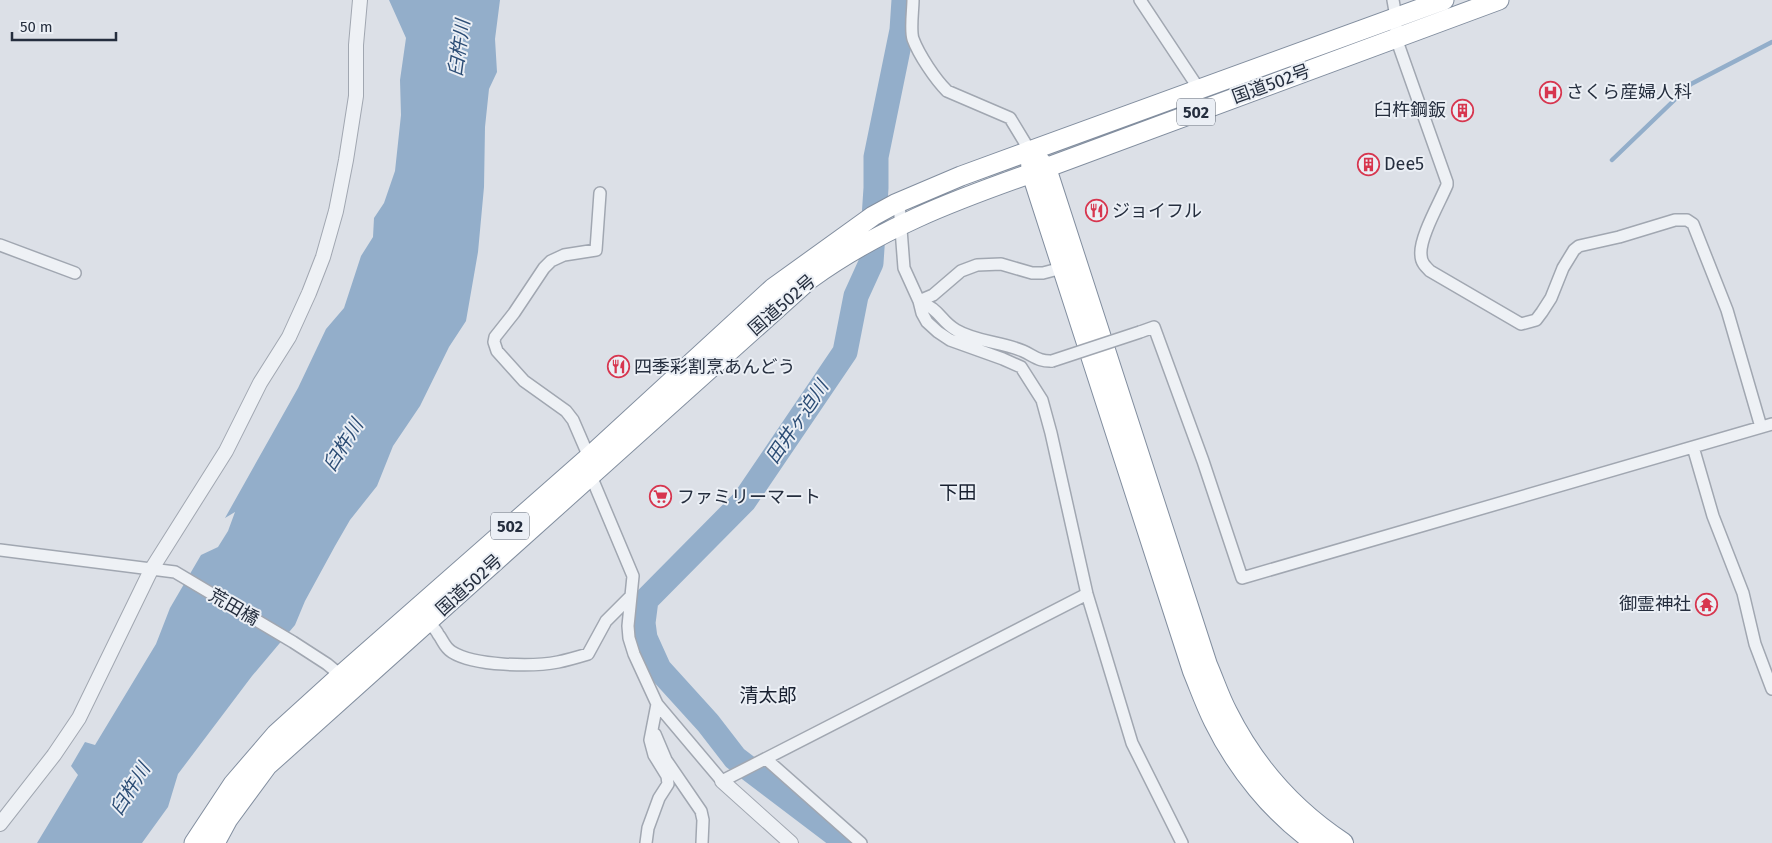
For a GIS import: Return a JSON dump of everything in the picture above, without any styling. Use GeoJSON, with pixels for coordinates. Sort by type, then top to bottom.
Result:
{"type":"FeatureCollection","features":[{"type":"Feature","properties":{"kind":"highway","name":"国道502号"},"geometry":{"type":"LineString","coordinates":[[215,843],[228,819],[268,766],[348,681],[773,288],[849,232],[897,203],[961,176],[1199,88],[1395,9],[1444,0]]}},
{"type":"Feature","properties":{"kind":"highway","name":"国道502号"},"geometry":{"type":"LineString","coordinates":[[194,843],[239,777],[276,734],[428,622],[810,279],[852,251],[897,226],[975,192],[1499,0]]}},
{"type":"Feature","properties":{"kind":"highway"},"geometry":{"type":"LineString","coordinates":[[1030,151],[1039,170],[1207,665],[1226,711],[1245,745],[1266,774],[1292,803],[1321,828],[1343,843]]}},
{"type":"Feature","properties":{"kind":"highway"},"geometry":{"type":"LineString","coordinates":[[1039,170],[1062,268],[1193,671],[1213,720],[1232,754],[1254,784],[1280,812],[1316,843]]}},
{"type":"Feature","properties":{"kind":"street"},"geometry":{"type":"LineString","coordinates":[[0,824],[54,755],[78,718],[151,570],[226,451],[260,382],[289,337],[309,293],[323,257],[338,202],[354,105],[360,0]]}},
{"type":"Feature","properties":{"kind":"street"},"geometry":{"type":"LineString","coordinates":[[913,0],[912,38],[939,84],[947,91],[1010,118],[1030,151]]}},
{"type":"Feature","properties":{"kind":"street"},"geometry":{"type":"LineString","coordinates":[[1140,0],[1199,88]]}},
{"type":"Feature","properties":{"kind":"street"},"geometry":{"type":"LineString","coordinates":[[919,301],[934,309],[944,322],[957,331],[1025,352],[1043,362],[1052,361],[1154,327],[1203,461],[1242,578],[1766,426],[1727,310],[1693,224],[1687,220],[1675,220],[1619,237],[1579,246],[1574,250],[1563,268],[1551,298],[1542,312],[1536,320],[1526,324],[1521,324],[1512,319],[1430,271],[1424,265],[1420,254],[1422,240],[1447,186],[1447,182],[1396,38],[1395,9]]}},
{"type":"Feature","properties":{"kind":"street"},"geometry":{"type":"LineString","coordinates":[[600,193],[596,250],[564,255],[551,261],[495,337],[494,342],[497,351],[524,381],[570,415],[590,457],[591,476],[633,576],[628,626],[629,638],[636,660],[657,704],[726,779],[791,843]]}},
{"type":"Feature","properties":{"kind":"street"},"geometry":{"type":"LineString","coordinates":[[897,203],[897,226],[904,268],[927,322],[950,340],[1021,367],[1042,400],[1051,432],[1087,594],[1132,743],[1182,843]]}},
{"type":"Feature","properties":{"kind":"street"},"geometry":{"type":"LineString","coordinates":[[0,245],[75,273]]}},
{"type":"Feature","properties":{"kind":"street"},"geometry":{"type":"LineString","coordinates":[[919,301],[934,294],[962,271],[977,265],[1000,264],[1032,273],[1043,273],[1062,268]]}},
{"type":"Feature","properties":{"kind":"street"},"geometry":{"type":"LineString","coordinates":[[1694,447],[1713,516],[1743,593],[1755,644],[1772,689]]}},
{"type":"Feature","properties":{"kind":"street"},"geometry":{"type":"LineString","coordinates":[[0,550],[151,570]]}},
{"type":"Feature","properties":{"kind":"street","name":"荒田橋"},"geometry":{"type":"LineString","coordinates":[[151,570],[175,572],[328,664],[348,681]]}},
{"type":"Feature","properties":{"kind":"street"},"geometry":{"type":"LineString","coordinates":[[726,779],[1087,594]]}},
{"type":"Feature","properties":{"kind":"street"},"geometry":{"type":"LineString","coordinates":[[428,622],[439,634],[445,646],[463,657],[492,662],[533,665],[559,662],[588,654],[606,621],[631,596]]}},
{"type":"Feature","properties":{"kind":"street"},"geometry":{"type":"LineString","coordinates":[[646,843],[648,828],[659,798],[668,784],[667,776],[652,748],[650,740],[657,704]]}},
{"type":"Feature","properties":{"kind":"street"},"geometry":{"type":"LineString","coordinates":[[652,726],[666,760],[701,811],[703,820],[702,843]]}},
{"type":"Feature","properties":{"kind":"street"},"geometry":{"type":"LineString","coordinates":[[762,761],[861,843]]}},
{"type":"Feature","properties":{"kind":"water","name":"臼杵川"},"geometry":{"type":"Polygon","coordinates":[[[389,0],[500,0],[495,39],[497,72],[489,89],[485,127],[484,187],[478,252],[466,321],[449,347],[420,406],[393,446],[377,486],[350,520],[335,546],[305,601],[295,625],[252,676],[178,774],[168,807],[142,843],[37,843],[78,775],[71,766],[85,742],[95,745],[156,644],[170,608],[201,555],[218,547],[228,531],[235,512],[225,518],[298,388],[326,329],[344,308],[361,256],[373,237],[374,218],[384,203],[395,171],[401,115],[400,80],[406,38],[389,0]]]}},
{"type":"Feature","properties":{"kind":"waterway","name":"田井ヶ迫川"},"geometry":{"type":"LineString","coordinates":[[847,843],[735,758],[708,723],[659,669],[645,638],[643,623],[646,600],[744,501],[845,352],[856,296],[871,263],[876,157],[902,30],[904,0]]}},
{"type":"Feature","properties":{"kind":"waterway"},"geometry":{"type":"LineString","coordinates":[[1612,160],[1691,84],[1772,42]]}},
{"type":"Feature","properties":{"kind":"place","name":"さくら産婦人科"},"geometry":{"type":"Point","coordinates":[1550,92]}},
{"type":"Feature","properties":{"kind":"place","name":"臼杵鋼鈑"},"geometry":{"type":"Point","coordinates":[1462,110]}},
{"type":"Feature","properties":{"kind":"place","name":"Dee5"},"geometry":{"type":"Point","coordinates":[1368,164]}},
{"type":"Feature","properties":{"kind":"place","name":"ジョイフル"},"geometry":{"type":"Point","coordinates":[1096,211]}},
{"type":"Feature","properties":{"kind":"place","name":"四季彩割烹あんどう"},"geometry":{"type":"Point","coordinates":[618,367]}},
{"type":"Feature","properties":{"kind":"place","name":"ファミリーマート"},"geometry":{"type":"Point","coordinates":[661,497]}},
{"type":"Feature","properties":{"kind":"place","name":"御霊神社"},"geometry":{"type":"Point","coordinates":[1707,604]}},
{"type":"Feature","properties":{"kind":"district","name":"下田"},"geometry":{"type":"Point","coordinates":[958,492]}},
{"type":"Feature","properties":{"kind":"district","name":"清太郎"},"geometry":{"type":"Point","coordinates":[768,695]}}]}
